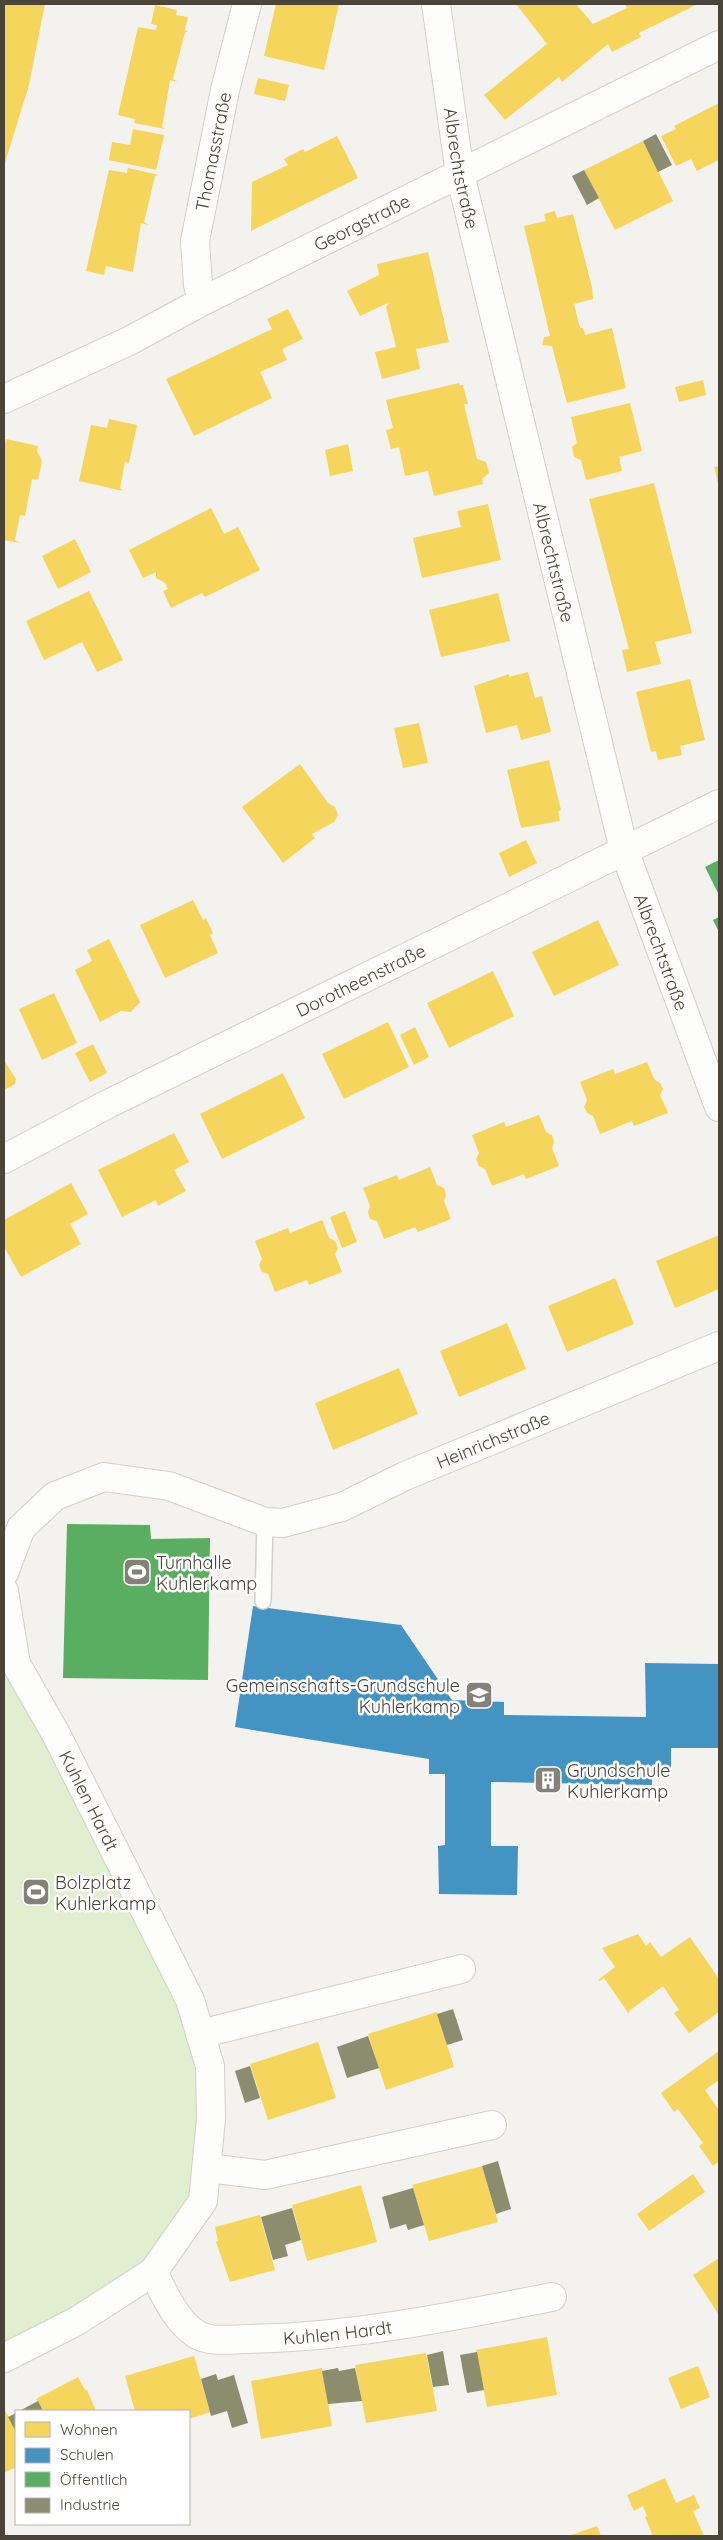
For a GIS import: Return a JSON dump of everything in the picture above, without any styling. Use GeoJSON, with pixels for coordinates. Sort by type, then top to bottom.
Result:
{"type":"FeatureCollection","features":[{"type":"Feature","properties":{"kind":"street","name":"Thomasstraße"},"geometry":{"type":"LineString","coordinates":[[203,300],[198,285],[194,241],[225,90],[246,4]]}},
{"type":"Feature","properties":{"kind":"street","name":"Albrechtstraße"},"geometry":{"type":"LineString","coordinates":[[436,4],[460,174],[624,850],[719,1107]]}},
{"type":"Feature","properties":{"kind":"street","name":"Georgstraße"},"geometry":{"type":"LineString","coordinates":[[4,399],[129,340],[203,300],[719,45]]}},
{"type":"Feature","properties":{"kind":"street","name":"Dorotheenstraße"},"geometry":{"type":"LineString","coordinates":[[4,1159],[108,1104],[719,804]]}},
{"type":"Feature","properties":{"kind":"street","name":"Heinrichstraße"},"geometry":{"type":"LineString","coordinates":[[265,1522],[283,1523],[342,1507],[405,1476],[719,1346]]}},
{"type":"Feature","properties":{"kind":"street"},"geometry":{"type":"LineString","coordinates":[[4,1573],[21,1528],[55,1496],[104,1477],[170,1486],[265,1522]]}},
{"type":"Feature","properties":{"kind":"street","name":"Kuhlen Hardt"},"geometry":{"type":"LineString","coordinates":[[4,1591],[16,1664],[56,1734],[190,2000],[210,2066],[211,2119],[208,2168],[203,2202],[152,2272],[77,2321],[4,2358]]}},
{"type":"Feature","properties":{"kind":"street"},"geometry":{"type":"LineString","coordinates":[[200,2034],[461,1969]]}},
{"type":"Feature","properties":{"kind":"street"},"geometry":{"type":"LineString","coordinates":[[208,2168],[265,2175],[492,2125]]}},
{"type":"Feature","properties":{"kind":"street","name":"Kuhlen Hardt"},"geometry":{"type":"LineString","coordinates":[[152,2272],[173,2310],[196,2334],[215,2340],[268,2339],[397,2327],[552,2297]]}},
{"type":"Feature","properties":{"kind":"lane"},"geometry":{"type":"LineString","coordinates":[[263,1601],[265,1522]]}},
{"type":"Feature","properties":{"kind":"green space"},"geometry":{"type":"Polygon","coordinates":[[[4,1666],[190,2000],[208,2168],[153,2272],[4,2358],[4,1666]]]}},
{"type":"Feature","properties":{"kind":"building: Wohnen"},"geometry":{"type":"Polygon","coordinates":[[[4,4],[45,4],[29,85],[4,166],[4,4]]]}},
{"type":"Feature","properties":{"kind":"building: Wohnen"},"geometry":{"type":"Polygon","coordinates":[[[276,4],[339,4],[324,70],[264,56],[276,4]]]}},
{"type":"Feature","properties":{"kind":"building: Wohnen"},"geometry":{"type":"Polygon","coordinates":[[[516,4],[576,4],[593,24],[627,8],[625,4],[698,4],[639,33],[641,37],[612,52],[608,44],[562,82],[559,77],[505,120],[484,95],[547,44],[516,4]]]}},
{"type":"Feature","properties":{"kind":"building: Wohnen"},"geometry":{"type":"Polygon","coordinates":[[[155,5],[177,10],[176,15],[188,17],[185,30],[188,32],[185,32],[173,79],[178,82],[170,80],[162,127],[165,129],[134,123],[135,119],[118,115],[138,27],[156,30],[157,25],[151,24],[155,5]]]}},
{"type":"Feature","properties":{"kind":"building: Wohnen"},"geometry":{"type":"Polygon","coordinates":[[[258,78],[289,85],[285,101],[254,94],[258,78]]]}},
{"type":"Feature","properties":{"kind":"building: Wohnen"},"geometry":{"type":"Polygon","coordinates":[[[719,103],[718,160],[697,171],[691,159],[676,166],[661,136],[676,129],[674,126],[719,103]]]}},
{"type":"Feature","properties":{"kind":"building: Wohnen"},"geometry":{"type":"Polygon","coordinates":[[[133,129],[164,135],[156,170],[109,160],[112,142],[130,145],[133,129]]]}},
{"type":"Feature","properties":{"kind":"building: Wohnen"},"geometry":{"type":"Polygon","coordinates":[[[337,136],[358,178],[251,231],[252,182],[288,165],[284,159],[303,149],[305,152],[337,136]]]}},
{"type":"Feature","properties":{"kind":"building: Wohnen"},"geometry":{"type":"Polygon","coordinates":[[[643,141],[673,201],[615,230],[584,170],[643,141]]]}},
{"type":"Feature","properties":{"kind":"building: Wohnen"},"geometry":{"type":"Polygon","coordinates":[[[128,168],[159,175],[155,176],[144,222],[149,225],[141,223],[133,272],[106,266],[104,275],[86,271],[109,170],[127,173],[128,168]]]}},
{"type":"Feature","properties":{"kind":"building: Wohnen"},"geometry":{"type":"Polygon","coordinates":[[[555,211],[557,218],[573,214],[592,287],[593,299],[574,304],[580,328],[583,328],[585,335],[612,328],[626,388],[567,403],[552,346],[542,345],[544,337],[550,336],[524,226],[546,221],[544,214],[555,211]]]}},
{"type":"Feature","properties":{"kind":"building: Wohnen"},"geometry":{"type":"Polygon","coordinates":[[[428,252],[449,342],[416,349],[420,369],[382,379],[375,352],[396,347],[386,307],[390,302],[360,316],[347,291],[379,275],[377,264],[428,252]]]}},
{"type":"Feature","properties":{"kind":"building: Wohnen"},"geometry":{"type":"Polygon","coordinates":[[[288,309],[303,339],[282,349],[287,360],[260,372],[272,398],[194,436],[166,379],[272,329],[267,319],[288,309]]]}},
{"type":"Feature","properties":{"kind":"building: Wohnen"},"geometry":{"type":"Polygon","coordinates":[[[703,380],[706,395],[679,402],[675,387],[703,380]]]}},
{"type":"Feature","properties":{"kind":"building: Wohnen"},"geometry":{"type":"Polygon","coordinates":[[[459,383],[463,385],[468,404],[464,404],[477,459],[486,462],[489,473],[482,479],[483,484],[434,496],[428,471],[405,476],[399,447],[391,449],[386,430],[393,428],[386,400],[459,383]]]}},
{"type":"Feature","properties":{"kind":"building: Wohnen"},"geometry":{"type":"Polygon","coordinates":[[[630,403],[642,451],[619,457],[622,471],[586,480],[581,460],[574,457],[572,447],[577,443],[571,417],[630,403]]]}},
{"type":"Feature","properties":{"kind":"building: Wohnen"},"geometry":{"type":"Polygon","coordinates":[[[109,419],[137,425],[129,463],[125,462],[120,488],[123,491],[79,481],[91,425],[107,428],[109,419]]]}},
{"type":"Feature","properties":{"kind":"building: Wohnen"},"geometry":{"type":"Polygon","coordinates":[[[6,439],[38,446],[37,451],[42,461],[38,480],[32,479],[25,516],[20,515],[15,540],[20,543],[4,540],[4,450],[6,439]]]}},
{"type":"Feature","properties":{"kind":"building: Wohnen"},"geometry":{"type":"Polygon","coordinates":[[[348,444],[353,471],[330,476],[325,450],[348,444]]]}},
{"type":"Feature","properties":{"kind":"building: Wohnen"},"geometry":{"type":"Polygon","coordinates":[[[719,466],[719,487],[714,467],[719,466]]]}},
{"type":"Feature","properties":{"kind":"building: Wohnen"},"geometry":{"type":"Polygon","coordinates":[[[654,483],[692,633],[655,642],[661,664],[627,672],[622,650],[629,649],[589,499],[654,483]]]}},
{"type":"Feature","properties":{"kind":"building: Wohnen"},"geometry":{"type":"Polygon","coordinates":[[[488,504],[501,560],[422,578],[413,538],[461,527],[457,511],[488,504]]]}},
{"type":"Feature","properties":{"kind":"building: Wohnen"},"geometry":{"type":"Polygon","coordinates":[[[211,508],[224,534],[238,527],[260,570],[205,597],[202,593],[171,608],[163,591],[168,589],[165,583],[156,578],[156,572],[143,578],[129,550],[211,508]]]}},
{"type":"Feature","properties":{"kind":"building: Wohnen"},"geometry":{"type":"Polygon","coordinates":[[[75,539],[91,572],[58,589],[42,556],[75,539]]]}},
{"type":"Feature","properties":{"kind":"building: Wohnen"},"geometry":{"type":"Polygon","coordinates":[[[89,591],[123,660],[97,672],[82,642],[44,660],[26,621],[89,591]]]}},
{"type":"Feature","properties":{"kind":"building: Wohnen"},"geometry":{"type":"Polygon","coordinates":[[[498,593],[510,641],[441,657],[429,610],[498,593]]]}},
{"type":"Feature","properties":{"kind":"building: Wohnen"},"geometry":{"type":"Polygon","coordinates":[[[528,672],[535,698],[542,696],[551,732],[521,740],[517,725],[486,733],[474,686],[509,674],[509,677],[528,672]]]}},
{"type":"Feature","properties":{"kind":"building: Wohnen"},"geometry":{"type":"Polygon","coordinates":[[[690,679],[705,740],[680,746],[682,755],[658,760],[656,751],[651,752],[636,692],[690,679]]]}},
{"type":"Feature","properties":{"kind":"building: Wohnen"},"geometry":{"type":"Polygon","coordinates":[[[419,723],[428,763],[403,768],[394,728],[419,723]]]}},
{"type":"Feature","properties":{"kind":"building: Wohnen"},"geometry":{"type":"Polygon","coordinates":[[[549,760],[561,810],[558,811],[560,821],[521,828],[507,770],[549,760]]]}},
{"type":"Feature","properties":{"kind":"building: Wohnen"},"geometry":{"type":"Polygon","coordinates":[[[300,764],[328,803],[335,807],[338,815],[334,822],[312,834],[315,838],[283,863],[242,807],[300,764]]]}},
{"type":"Feature","properties":{"kind":"building: Wohnen"},"geometry":{"type":"Polygon","coordinates":[[[526,840],[537,863],[509,877],[499,853],[526,840]]]}},
{"type":"Feature","properties":{"kind":"building: Wohnen"},"geometry":{"type":"Polygon","coordinates":[[[193,900],[203,920],[206,918],[213,933],[210,935],[218,953],[165,978],[140,925],[193,900]]]}},
{"type":"Feature","properties":{"kind":"building: Wohnen"},"geometry":{"type":"Polygon","coordinates":[[[598,920],[619,965],[554,996],[532,952],[598,920]]]}},
{"type":"Feature","properties":{"kind":"building: Wohnen"},"geometry":{"type":"Polygon","coordinates":[[[109,939],[140,1002],[131,1012],[121,1011],[100,1022],[75,970],[92,961],[87,950],[109,939]]]}},
{"type":"Feature","properties":{"kind":"building: Wohnen"},"geometry":{"type":"Polygon","coordinates":[[[493,971],[514,1016],[449,1048],[427,1003],[493,971]]]}},
{"type":"Feature","properties":{"kind":"building: Wohnen"},"geometry":{"type":"Polygon","coordinates":[[[54,993],[77,1043],[42,1060],[19,1009],[54,993]]]}},
{"type":"Feature","properties":{"kind":"building: Wohnen"},"geometry":{"type":"Polygon","coordinates":[[[388,1022],[409,1067],[344,1099],[322,1054],[388,1022]]]}},
{"type":"Feature","properties":{"kind":"building: Wohnen"},"geometry":{"type":"Polygon","coordinates":[[[415,1027],[429,1057],[414,1065],[400,1035],[415,1027]]]}},
{"type":"Feature","properties":{"kind":"building: Wohnen"},"geometry":{"type":"Polygon","coordinates":[[[93,1044],[107,1073],[90,1082],[75,1053],[93,1044]]]}},
{"type":"Feature","properties":{"kind":"building: Wohnen"},"geometry":{"type":"Polygon","coordinates":[[[4,1060],[16,1079],[15,1084],[4,1090],[4,1060]]]}},
{"type":"Feature","properties":{"kind":"building: Wohnen"},"geometry":{"type":"Polygon","coordinates":[[[647,1062],[654,1079],[660,1083],[663,1089],[660,1095],[668,1113],[634,1126],[632,1121],[600,1134],[593,1116],[587,1113],[584,1107],[587,1100],[580,1082],[613,1069],[615,1074],[647,1062]]]}},
{"type":"Feature","properties":{"kind":"building: Wohnen"},"geometry":{"type":"Polygon","coordinates":[[[283,1073],[305,1118],[222,1159],[200,1114],[283,1073]]]}},
{"type":"Feature","properties":{"kind":"building: Wohnen"},"geometry":{"type":"Polygon","coordinates":[[[539,1115],[546,1132],[552,1135],[554,1142],[552,1148],[559,1166],[526,1179],[524,1174],[492,1186],[485,1169],[479,1166],[476,1159],[479,1153],[472,1135],[504,1122],[506,1127],[539,1115]]]}},
{"type":"Feature","properties":{"kind":"building: Wohnen"},"geometry":{"type":"Polygon","coordinates":[[[174,1133],[189,1162],[174,1170],[186,1191],[158,1206],[156,1200],[122,1217],[98,1170],[174,1133]]]}},
{"type":"Feature","properties":{"kind":"building: Wohnen"},"geometry":{"type":"Polygon","coordinates":[[[430,1167],[437,1185],[444,1188],[446,1195],[444,1201],[451,1219],[418,1232],[415,1227],[384,1239],[377,1221],[370,1219],[368,1212],[370,1206],[363,1188],[397,1175],[399,1180],[430,1167]]]}},
{"type":"Feature","properties":{"kind":"building: Wohnen"},"geometry":{"type":"Polygon","coordinates":[[[71,1183],[88,1214],[70,1224],[81,1244],[21,1277],[4,1247],[4,1220],[71,1183]]]}},
{"type":"Feature","properties":{"kind":"building: Wohnen"},"geometry":{"type":"Polygon","coordinates":[[[345,1211],[357,1242],[342,1248],[330,1217],[345,1211]]]}},
{"type":"Feature","properties":{"kind":"building: Wohnen"},"geometry":{"type":"Polygon","coordinates":[[[322,1220],[329,1238],[335,1241],[338,1248],[335,1254],[342,1272],[309,1285],[307,1280],[275,1292],[268,1274],[262,1272],[259,1265],[262,1259],[255,1241],[288,1228],[290,1233],[322,1220]]]}},
{"type":"Feature","properties":{"kind":"building: Wohnen"},"geometry":{"type":"Polygon","coordinates":[[[719,1235],[719,1289],[675,1308],[656,1261],[719,1235]]]}},
{"type":"Feature","properties":{"kind":"building: Wohnen"},"geometry":{"type":"Polygon","coordinates":[[[615,1278],[634,1324],[567,1352],[548,1306],[615,1278]]]}},
{"type":"Feature","properties":{"kind":"building: Wohnen"},"geometry":{"type":"Polygon","coordinates":[[[507,1323],[526,1369],[459,1397],[440,1351],[507,1323]]]}},
{"type":"Feature","properties":{"kind":"building: Wohnen"},"geometry":{"type":"Polygon","coordinates":[[[399,1368],[418,1414],[333,1450],[315,1403],[399,1368]]]}},
{"type":"Feature","properties":{"kind":"building: Wohnen"},"geometry":{"type":"Polygon","coordinates":[[[638,1934],[646,1946],[650,1942],[661,1957],[690,1937],[719,1979],[719,2012],[689,2033],[674,2013],[679,2010],[663,1986],[629,2011],[629,2014],[604,1978],[600,1981],[598,1980],[615,1967],[602,1948],[638,1934]]]}},
{"type":"Feature","properties":{"kind":"building: Wohnen"},"geometry":{"type":"Polygon","coordinates":[[[437,2012],[454,2067],[386,2090],[368,2034],[437,2012]]]}},
{"type":"Feature","properties":{"kind":"building: Wohnen"},"geometry":{"type":"Polygon","coordinates":[[[318,2042],[336,2098],[268,2120],[250,2064],[318,2042]]]}},
{"type":"Feature","properties":{"kind":"building: Wohnen"},"geometry":{"type":"Polygon","coordinates":[[[719,2051],[719,2080],[705,2090],[719,2110],[719,2161],[713,2166],[699,2146],[703,2143],[678,2109],[674,2112],[661,2093],[719,2051]]]}},
{"type":"Feature","properties":{"kind":"building: Wohnen"},"geometry":{"type":"Polygon","coordinates":[[[482,2166],[498,2222],[429,2241],[412,2185],[482,2166]]]}},
{"type":"Feature","properties":{"kind":"building: Wohnen"},"geometry":{"type":"Polygon","coordinates":[[[693,2174],[705,2192],[649,2231],[637,2214],[693,2174]]]}},
{"type":"Feature","properties":{"kind":"building: Wohnen"},"geometry":{"type":"Polygon","coordinates":[[[361,2185],[377,2242],[307,2261],[292,2205],[361,2185]]]}},
{"type":"Feature","properties":{"kind":"building: Wohnen"},"geometry":{"type":"Polygon","coordinates":[[[260,2215],[275,2270],[230,2282],[216,2242],[218,2241],[215,2227],[260,2215]]]}},
{"type":"Feature","properties":{"kind":"building: Wohnen"},"geometry":{"type":"Polygon","coordinates":[[[719,2258],[719,2315],[693,2275],[719,2258]]]}},
{"type":"Feature","properties":{"kind":"building: Wohnen"},"geometry":{"type":"Polygon","coordinates":[[[547,2337],[557,2395],[487,2407],[476,2350],[547,2337]]]}},
{"type":"Feature","properties":{"kind":"building: Wohnen"},"geometry":{"type":"Polygon","coordinates":[[[426,2353],[437,2411],[366,2423],[355,2365],[426,2353]]]}},
{"type":"Feature","properties":{"kind":"building: Wohnen"},"geometry":{"type":"Polygon","coordinates":[[[194,2356],[210,2412],[190,2419],[190,2410],[135,2410],[125,2376],[194,2356]]]}},
{"type":"Feature","properties":{"kind":"building: Wohnen"},"geometry":{"type":"Polygon","coordinates":[[[698,2366],[710,2397],[681,2409],[668,2378],[698,2366]]]}},
{"type":"Feature","properties":{"kind":"building: Wohnen"},"geometry":{"type":"Polygon","coordinates":[[[322,2368],[332,2426],[261,2439],[251,2381],[322,2368]]]}},
{"type":"Feature","properties":{"kind":"building: Wohnen"},"geometry":{"type":"Polygon","coordinates":[[[78,2377],[85,2390],[87,2390],[96,2410],[42,2410],[36,2399],[78,2377]]]}},
{"type":"Feature","properties":{"kind":"building: Wohnen"},"geometry":{"type":"Polygon","coordinates":[[[4,2408],[15,2430],[15,2468],[4,2473],[4,2408]]]}},
{"type":"Feature","properties":{"kind":"building: Wohnen"},"geometry":{"type":"Polygon","coordinates":[[[665,2478],[676,2503],[694,2495],[700,2508],[693,2511],[704,2536],[653,2536],[645,2517],[647,2516],[643,2506],[634,2511],[627,2495],[665,2478]]]}},
{"type":"Feature","properties":{"kind":"building: Wohnen"},"geometry":{"type":"Polygon","coordinates":[[[597,2526],[601,2536],[569,2536],[597,2526]]]}},
{"type":"Feature","properties":{"kind":"building: Schulen"},"geometry":{"type":"Polygon","coordinates":[[[253,1606],[401,1625],[452,1700],[504,1702],[504,1715],[646,1717],[645,1663],[719,1664],[719,1748],[671,1748],[671,1778],[652,1777],[652,1785],[491,1782],[491,1846],[518,1846],[517,1895],[439,1894],[438,1846],[445,1845],[445,1774],[429,1774],[429,1759],[235,1727],[253,1606]]]}},
{"type":"Feature","properties":{"kind":"building: Öffentlich"},"geometry":{"type":"Polygon","coordinates":[[[719,860],[719,895],[705,867],[719,860]]]}},
{"type":"Feature","properties":{"kind":"building: Öffentlich"},"geometry":{"type":"Polygon","coordinates":[[[719,917],[719,932],[713,920],[719,917]]]}},
{"type":"Feature","properties":{"kind":"building: Öffentlich","name":"Turnhalle Kuhlerkamp"},"geometry":{"type":"Polygon","coordinates":[[[67,1524],[150,1525],[151,1539],[210,1538],[208,1680],[63,1678],[67,1524]]]}},
{"type":"Feature","properties":{"kind":"building: Industrie"},"geometry":{"type":"Polygon","coordinates":[[[656,134],[672,165],[658,172],[643,141],[656,134]]]}},
{"type":"Feature","properties":{"kind":"building: Industrie"},"geometry":{"type":"Polygon","coordinates":[[[584,170],[599,198],[587,205],[572,176],[584,170]]]}},
{"type":"Feature","properties":{"kind":"building: Industrie"},"geometry":{"type":"Polygon","coordinates":[[[453,2009],[463,2040],[447,2045],[437,2014],[453,2009]]]}},
{"type":"Feature","properties":{"kind":"building: Industrie"},"geometry":{"type":"Polygon","coordinates":[[[368,2036],[379,2068],[347,2078],[337,2047],[368,2036]]]}},
{"type":"Feature","properties":{"kind":"building: Industrie"},"geometry":{"type":"Polygon","coordinates":[[[250,2066],[260,2098],[245,2103],[235,2071],[250,2066]]]}},
{"type":"Feature","properties":{"kind":"building: Industrie"},"geometry":{"type":"Polygon","coordinates":[[[498,2161],[511,2209],[496,2214],[482,2166],[498,2161]]]}},
{"type":"Feature","properties":{"kind":"building: Industrie"},"geometry":{"type":"Polygon","coordinates":[[[413,2188],[424,2225],[408,2230],[406,2224],[390,2229],[382,2197],[413,2188]]]}},
{"type":"Feature","properties":{"kind":"building: Industrie"},"geometry":{"type":"Polygon","coordinates":[[[292,2208],[301,2240],[285,2245],[288,2256],[273,2260],[261,2217],[292,2208]]]}},
{"type":"Feature","properties":{"kind":"building: Industrie"},"geometry":{"type":"Polygon","coordinates":[[[443,2351],[449,2385],[433,2387],[427,2355],[443,2351]]]}},
{"type":"Feature","properties":{"kind":"building: Industrie"},"geometry":{"type":"Polygon","coordinates":[[[477,2352],[484,2390],[467,2393],[460,2355],[477,2352]]]}},
{"type":"Feature","properties":{"kind":"building: Industrie"},"geometry":{"type":"Polygon","coordinates":[[[338,2368],[339,2371],[355,2368],[362,2401],[328,2404],[322,2371],[338,2368]]]}},
{"type":"Feature","properties":{"kind":"building: Industrie"},"geometry":{"type":"Polygon","coordinates":[[[216,2374],[218,2380],[234,2375],[248,2423],[232,2428],[227,2411],[211,2416],[201,2379],[216,2374]]]}},
{"type":"Feature","properties":{"kind":"building: Industrie"},"geometry":{"type":"Polygon","coordinates":[[[38,2401],[42,2410],[21,2410],[38,2401]]]}},
{"type":"Feature","properties":{"kind":"building: Industrie"},"geometry":{"type":"Polygon","coordinates":[[[15,2414],[15,2430],[8,2417],[15,2414]]]}},
{"type":"Feature","properties":{"kind":"place","name":"Turnhalle Kuhlerkamp"},"geometry":{"type":"Point","coordinates":[137,1572]}},
{"type":"Feature","properties":{"kind":"place","name":"Gemeinschafts-Grundschule Kuhlerkamp"},"geometry":{"type":"Point","coordinates":[479,1695]}},
{"type":"Feature","properties":{"kind":"place","name":"Grundschule Kuhlerkamp"},"geometry":{"type":"Point","coordinates":[548,1780]}},
{"type":"Feature","properties":{"kind":"place","name":"Bolzplatz Kuhlerkamp"},"geometry":{"type":"Point","coordinates":[36,1892]}}]}
